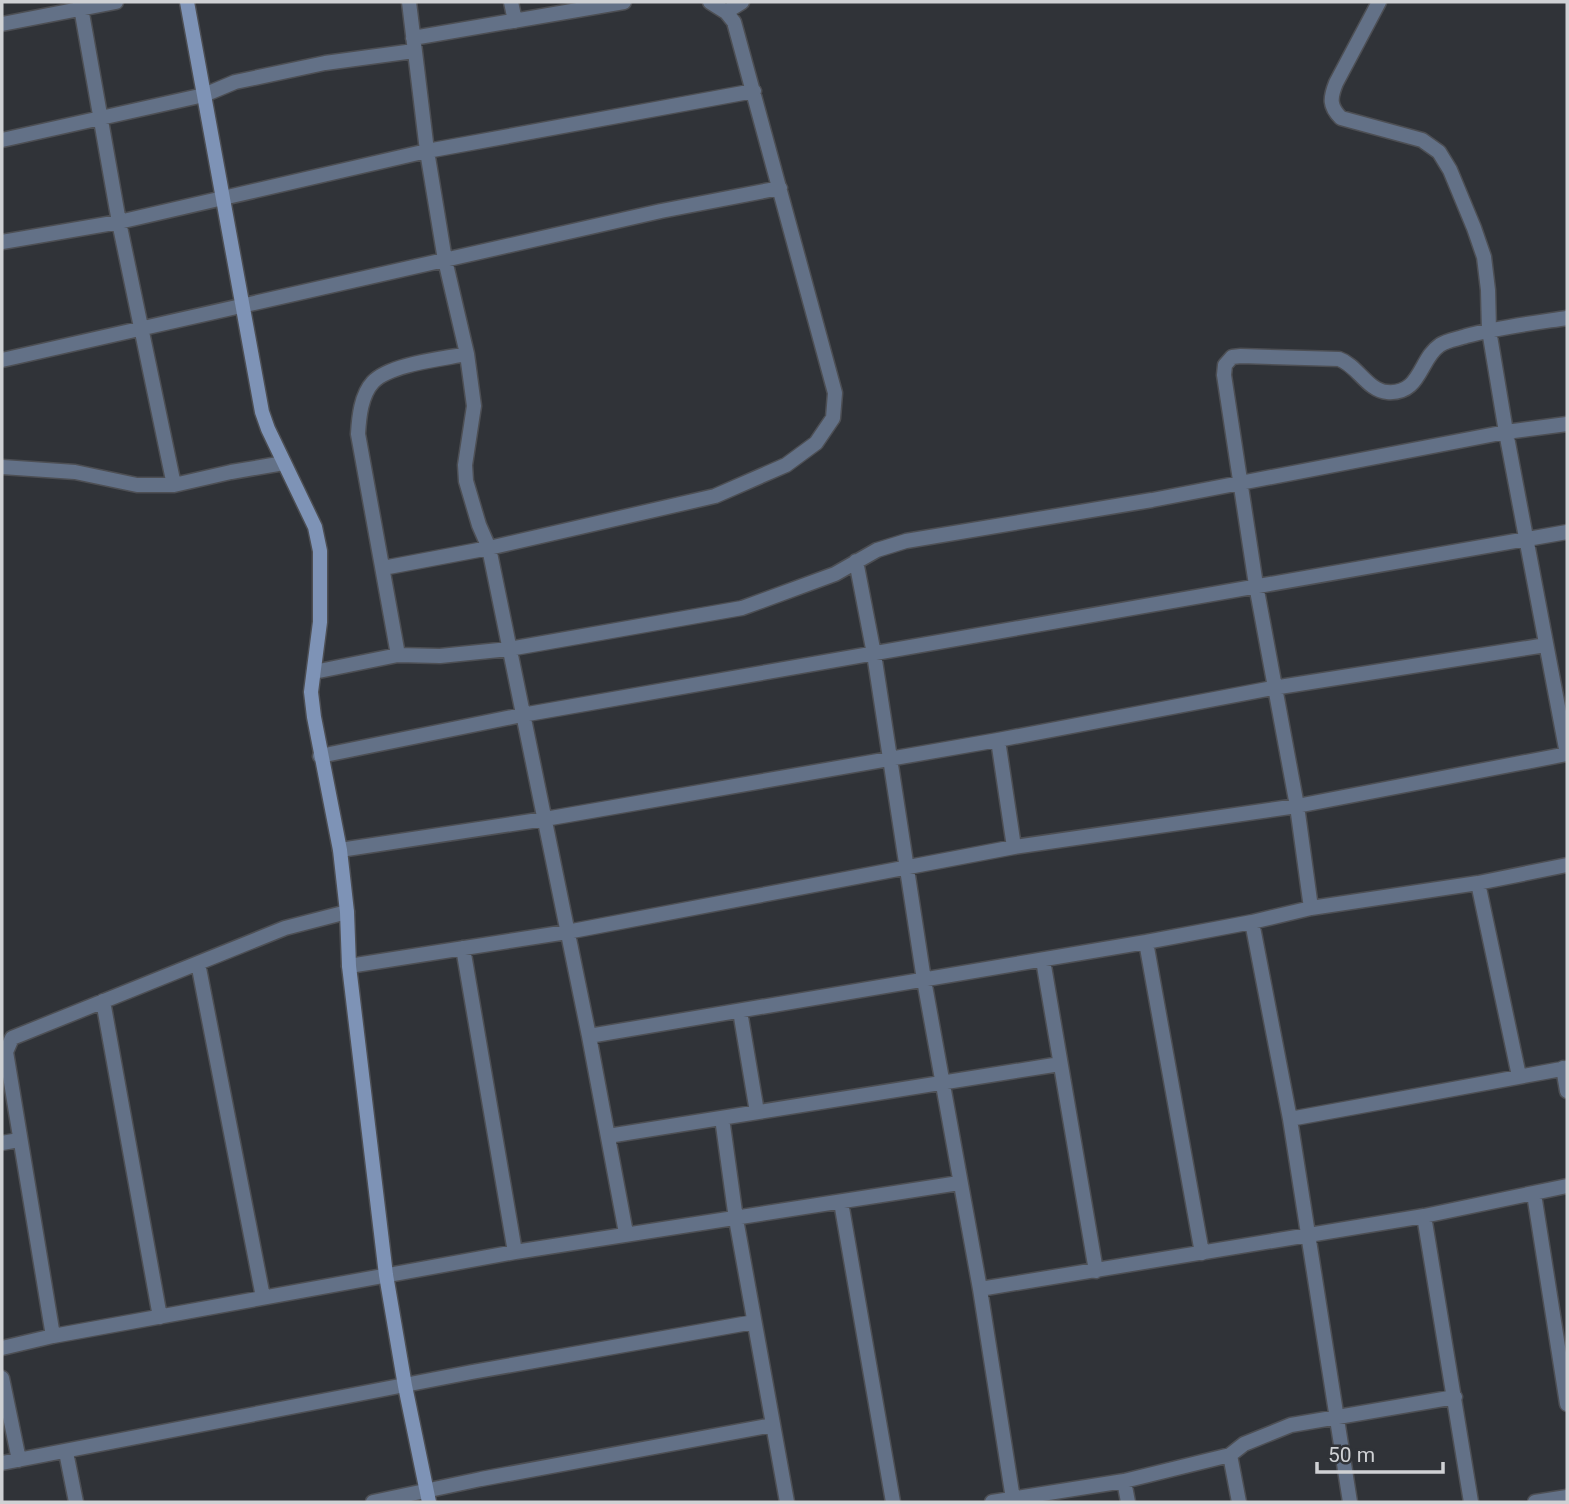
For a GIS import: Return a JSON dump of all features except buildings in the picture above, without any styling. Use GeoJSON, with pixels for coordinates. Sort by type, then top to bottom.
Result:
{"type":"FeatureCollection","features":[{"type":"Feature","properties":{"kind":"street"},"geometry":{"type":"LineString","coordinates":[[2,24],[80,5],[116,2]]}},
{"type":"Feature","properties":{"kind":"street"},"geometry":{"type":"LineString","coordinates":[[187,2],[262,412],[314,527],[320,551],[320,622],[311,692],[320,756],[340,850],[347,912],[349,967],[386,1275],[428,1497]]}},
{"type":"Feature","properties":{"kind":"street"},"geometry":{"type":"LineString","coordinates":[[409,2],[427,151],[445,260],[467,354],[474,406],[465,466],[466,481],[489,548],[589,1037],[626,1233]]}},
{"type":"Feature","properties":{"kind":"street"},"geometry":{"type":"LineString","coordinates":[[511,2],[514,21]]}},
{"type":"Feature","properties":{"kind":"street"},"geometry":{"type":"LineString","coordinates":[[2,140],[204,95],[235,82],[414,44],[446,31],[624,2]]}},
{"type":"Feature","properties":{"kind":"street"},"geometry":{"type":"LineString","coordinates":[[383,568],[489,548],[715,496],[786,465],[816,443],[833,418],[835,393],[734,22],[726,12],[710,2]]}},
{"type":"Feature","properties":{"kind":"street"},"geometry":{"type":"LineString","coordinates":[[726,12],[743,2]]}},
{"type":"Feature","properties":{"kind":"street"},"geometry":{"type":"LineString","coordinates":[[349,967],[567,932],[1014,847],[1297,806],[1567,754],[1506,432],[1489,330],[1484,257],[1450,170],[1439,152],[1422,140],[1341,118],[1332,109],[1331,97],[1334,90],[1379,2]]}},
{"type":"Feature","properties":{"kind":"street"},"geometry":{"type":"LineString","coordinates":[[80,5],[119,222],[174,485]]}},
{"type":"Feature","properties":{"kind":"street"},"geometry":{"type":"LineString","coordinates":[[2,242],[119,222],[427,151],[754,91]]}},
{"type":"Feature","properties":{"kind":"street"},"geometry":{"type":"LineString","coordinates":[[2,360],[661,211],[780,188]]}},
{"type":"Feature","properties":{"kind":"street"},"geometry":{"type":"LineString","coordinates":[[1311,908],[1297,806],[1273,688],[1239,483],[1224,375],[1225,365],[1233,357],[1339,359],[1347,362],[1380,391],[1397,392],[1405,390],[1413,383],[1437,346],[1489,330],[1567,318]]}},
{"type":"Feature","properties":{"kind":"street"},"geometry":{"type":"LineString","coordinates":[[398,655],[358,433],[359,414],[372,383],[382,375],[467,354]]}},
{"type":"Feature","properties":{"kind":"street"},"geometry":{"type":"LineString","coordinates":[[314,672],[398,655],[440,656],[509,649],[742,608],[835,574],[877,550],[906,541],[1239,483],[1506,432],[1567,424]]}},
{"type":"Feature","properties":{"kind":"street"},"geometry":{"type":"LineString","coordinates":[[2,467],[75,472],[137,485],[174,485],[284,463]]}},
{"type":"Feature","properties":{"kind":"street"},"geometry":{"type":"LineString","coordinates":[[320,756],[522,715],[1526,537],[1567,532]]}},
{"type":"Feature","properties":{"kind":"street"},"geometry":{"type":"LineString","coordinates":[[856,561],[874,654],[924,980],[980,1289],[1013,1499]]}},
{"type":"Feature","properties":{"kind":"street"},"geometry":{"type":"LineString","coordinates":[[340,850],[545,819],[998,740],[1273,688],[1546,645]]}},
{"type":"Feature","properties":{"kind":"street"},"geometry":{"type":"LineString","coordinates":[[998,740],[1014,847]]}},
{"type":"Feature","properties":{"kind":"street"},"geometry":{"type":"LineString","coordinates":[[589,1037],[1146,942],[1311,908],[1478,883],[1567,865]]}},
{"type":"Feature","properties":{"kind":"street"},"geometry":{"type":"LineString","coordinates":[[1478,883],[1519,1076]]}},
{"type":"Feature","properties":{"kind":"street"},"geometry":{"type":"LineString","coordinates":[[53,1336],[6,1052],[12,1038],[285,928],[347,912]]}},
{"type":"Feature","properties":{"kind":"street"},"geometry":{"type":"LineString","coordinates":[[1252,922],[1290,1119],[1350,1502]]}},
{"type":"Feature","properties":{"kind":"street"},"geometry":{"type":"LineString","coordinates":[[1146,942],[1202,1254]]}},
{"type":"Feature","properties":{"kind":"street"},"geometry":{"type":"LineString","coordinates":[[463,948],[515,1252]]}},
{"type":"Feature","properties":{"kind":"street"},"geometry":{"type":"LineString","coordinates":[[1043,960],[1096,1271]]}},
{"type":"Feature","properties":{"kind":"street"},"geometry":{"type":"LineString","coordinates":[[198,962],[263,1297]]}},
{"type":"Feature","properties":{"kind":"street"},"geometry":{"type":"LineString","coordinates":[[103,1001],[160,1317]]}},
{"type":"Feature","properties":{"kind":"street"},"geometry":{"type":"LineString","coordinates":[[740,1011],[757,1112]]}},
{"type":"Feature","properties":{"kind":"street"},"geometry":{"type":"LineString","coordinates":[[608,1136],[1060,1064]]}},
{"type":"Feature","properties":{"kind":"street"},"geometry":{"type":"LineString","coordinates":[[1290,1119],[1565,1068],[1567,1091]]}},
{"type":"Feature","properties":{"kind":"street"},"geometry":{"type":"LineString","coordinates":[[722,1118],[736,1219],[786,1502]]}},
{"type":"Feature","properties":{"kind":"street"},"geometry":{"type":"LineString","coordinates":[[2,1143],[19,1140]]}},
{"type":"Feature","properties":{"kind":"street"},"geometry":{"type":"LineString","coordinates":[[2,1348],[53,1336],[515,1252],[959,1183]]}},
{"type":"Feature","properties":{"kind":"street"},"geometry":{"type":"LineString","coordinates":[[980,1289],[1424,1216],[1567,1186]]}},
{"type":"Feature","properties":{"kind":"street"},"geometry":{"type":"LineString","coordinates":[[1534,1194],[1567,1404]]}},
{"type":"Feature","properties":{"kind":"street"},"geometry":{"type":"LineString","coordinates":[[841,1202],[894,1502]]}},
{"type":"Feature","properties":{"kind":"street"},"geometry":{"type":"LineString","coordinates":[[1424,1216],[1471,1502]]}},
{"type":"Feature","properties":{"kind":"street"},"geometry":{"type":"LineString","coordinates":[[2,1463],[754,1322]]}},
{"type":"Feature","properties":{"kind":"street"},"geometry":{"type":"LineString","coordinates":[[2,1378],[19,1460]]}},
{"type":"Feature","properties":{"kind":"street"},"geometry":{"type":"LineString","coordinates":[[992,1502],[1124,1481],[1230,1455],[1244,1444],[1292,1425],[1455,1397]]}},
{"type":"Feature","properties":{"kind":"street"},"geometry":{"type":"LineString","coordinates":[[373,1502],[428,1497],[481,1479],[773,1425]]}},
{"type":"Feature","properties":{"kind":"street"},"geometry":{"type":"LineString","coordinates":[[66,1452],[76,1502]]}},
{"type":"Feature","properties":{"kind":"street"},"geometry":{"type":"LineString","coordinates":[[1230,1455],[1239,1502]]}},
{"type":"Feature","properties":{"kind":"street"},"geometry":{"type":"LineString","coordinates":[[1124,1481],[1128,1502]]}},
{"type":"Feature","properties":{"kind":"street"},"geometry":{"type":"LineString","coordinates":[[1535,1502],[1567,1497]]}}]}
